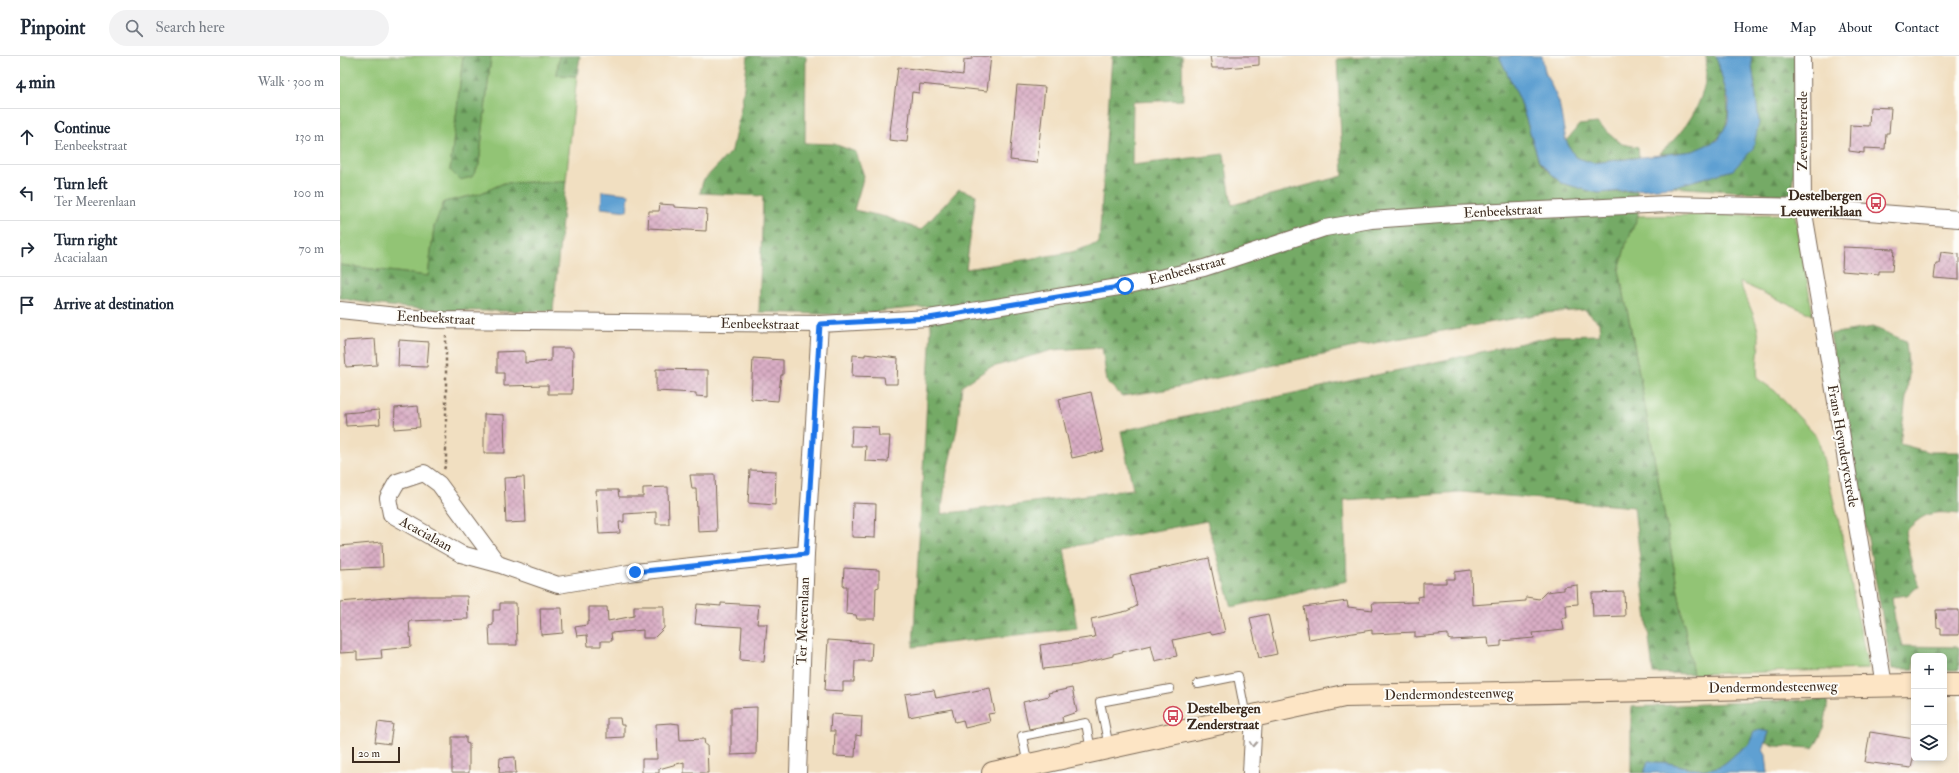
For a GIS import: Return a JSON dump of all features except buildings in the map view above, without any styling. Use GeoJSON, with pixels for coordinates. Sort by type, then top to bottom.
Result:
{"type":"FeatureCollection","features":[{"type":"Feature","properties":{"kind":"main road","name":"Dendermondesteenweg"},"geometry":{"type":"LineString","coordinates":[[993,773],[1022,769],[1100,750],[1344,696],[1911,685]]}},
{"type":"Feature","properties":{"kind":"main road"},"geometry":{"type":"LineString","coordinates":[[1947,685],[1959,685]]}},
{"type":"Feature","properties":{"kind":"street","name":"Zevensterrede"},"geometry":{"type":"LineString","coordinates":[[1802,56],[1803,207]]}},
{"type":"Feature","properties":{"kind":"street","name":"Eenbeekstraat"},"geometry":{"type":"LineString","coordinates":[[340,310],[446,320],[820,324],[929,318],[1125,286],[1204,268],[1325,228],[1372,220],[1455,214],[1668,204],[1803,207],[1959,219]]}},
{"type":"Feature","properties":{"kind":"street","name":"Frans Heynderycxrede"},"geometry":{"type":"LineString","coordinates":[[1803,207],[1884,685]]}},
{"type":"Feature","properties":{"kind":"street","name":"Ter Meerenlaan"},"geometry":{"type":"LineString","coordinates":[[798,773],[806,554],[820,324]]}},
{"type":"Feature","properties":{"kind":"street","name":"Acacialaan"},"geometry":{"type":"LineString","coordinates":[[498,564],[439,484],[424,473],[397,482],[388,498],[391,514],[461,554],[498,564],[558,585],[635,572],[806,554]]}},
{"type":"Feature","properties":{"kind":"street"},"geometry":{"type":"LineString","coordinates":[[1250,717],[1251,773]]}},
{"type":"Feature","properties":{"kind":"lane"},"geometry":{"type":"LineString","coordinates":[[1198,684],[1238,676],[1250,717]]}},
{"type":"Feature","properties":{"kind":"lane"},"geometry":{"type":"LineString","coordinates":[[1100,750],[1100,702],[1170,689]]}},
{"type":"Feature","properties":{"kind":"lane"},"geometry":{"type":"LineString","coordinates":[[1022,769],[1022,736],[1086,723],[1100,750]]}},
{"type":"Feature","properties":{"kind":"path"},"geometry":{"type":"LineString","coordinates":[[439,484],[446,464],[446,320]]}},
{"type":"Feature","properties":{"kind":"green space"},"geometry":{"type":"Polygon","coordinates":[[[340,56],[463,56],[450,170],[479,165],[491,56],[559,56],[557,75],[577,76],[566,181],[504,183],[479,194],[444,202],[434,227],[428,276],[340,265],[340,56]]]}},
{"type":"Feature","properties":{"kind":"green space"},"geometry":{"type":"Polygon","coordinates":[[[463,56],[491,56],[479,165],[472,177],[460,180],[450,170],[463,56]]]}},
{"type":"Feature","properties":{"kind":"green space"},"geometry":{"type":"Polygon","coordinates":[[[559,56],[580,56],[577,76],[557,75],[559,56]]]}},
{"type":"Feature","properties":{"kind":"green space"},"geometry":{"type":"Polygon","coordinates":[[[748,56],[806,56],[805,143],[834,144],[856,152],[864,176],[854,210],[886,217],[921,230],[959,189],[976,195],[966,269],[1072,252],[1099,243],[1112,56],[1182,56],[1183,100],[1133,102],[1132,165],[1224,154],[1232,205],[1343,176],[1337,59],[1382,56],[1499,56],[1520,100],[1539,162],[1561,183],[1598,193],[1637,191],[1638,216],[1626,244],[1619,270],[1632,334],[1693,674],[1653,673],[1634,507],[1461,492],[1344,500],[1347,581],[1232,607],[1207,521],[1064,548],[1077,628],[913,647],[931,328],[929,306],[847,315],[759,312],[763,196],[700,193],[703,181],[732,150],[742,102],[748,56]],[[1585,310],[1545,313],[1363,345],[1164,390],[1122,396],[1107,382],[1102,347],[1053,350],[989,368],[962,386],[957,429],[947,471],[941,514],[1133,489],[1121,431],[1554,336],[1600,335],[1599,323],[1585,310]]]}},
{"type":"Feature","properties":{"kind":"green space"},"geometry":{"type":"Polygon","coordinates":[[[1706,56],[1716,56],[1727,99],[1728,112],[1726,125],[1720,136],[1709,145],[1693,151],[1659,154],[1679,134],[1695,111],[1701,98],[1704,85],[1706,56]]]}},
{"type":"Feature","properties":{"kind":"green space"},"geometry":{"type":"Polygon","coordinates":[[[1751,56],[1797,56],[1797,146],[1791,195],[1671,187],[1733,170],[1759,122],[1751,56]]]}},
{"type":"Feature","properties":{"kind":"green space"},"geometry":{"type":"Polygon","coordinates":[[[1597,123],[1622,144],[1638,147],[1639,157],[1593,163],[1575,157],[1566,141],[1579,125],[1597,123]]]}},
{"type":"Feature","properties":{"kind":"green space"},"geometry":{"type":"Polygon","coordinates":[[[566,181],[553,311],[419,309],[366,303],[340,298],[340,265],[428,276],[434,227],[444,202],[479,194],[504,183],[566,181]]]}},
{"type":"Feature","properties":{"kind":"green space"},"geometry":{"type":"Polygon","coordinates":[[[1795,214],[1813,315],[1739,282],[1754,317],[1758,332],[1758,379],[1775,391],[1818,438],[1841,531],[1868,669],[1693,674],[1632,334],[1619,270],[1626,244],[1638,216],[1795,214]]]}},
{"type":"Feature","properties":{"kind":"green space"},"geometry":{"type":"Polygon","coordinates":[[[1873,327],[1906,341],[1909,375],[1900,444],[1929,452],[1959,452],[1959,514],[1929,514],[1918,520],[1905,532],[1913,570],[1919,586],[1907,595],[1892,597],[1895,620],[1902,646],[1959,647],[1959,670],[1947,670],[1947,653],[1911,653],[1911,669],[1892,669],[1830,334],[1873,327]]]}},
{"type":"Feature","properties":{"kind":"green space"},"geometry":{"type":"Polygon","coordinates":[[[1828,699],[1826,718],[1820,737],[1813,748],[1775,746],[1766,743],[1769,732],[1754,732],[1748,746],[1740,750],[1720,766],[1702,769],[1667,763],[1648,762],[1644,773],[1631,773],[1631,707],[1828,699]]]}},
{"type":"Feature","properties":{"kind":"water"},"geometry":{"type":"Polygon","coordinates":[[[1499,56],[1542,56],[1545,72],[1559,102],[1566,141],[1575,157],[1593,163],[1693,151],[1718,140],[1728,122],[1729,102],[1716,56],[1751,56],[1759,122],[1753,149],[1733,170],[1671,187],[1598,193],[1561,183],[1539,161],[1520,100],[1499,56]]]}},
{"type":"Feature","properties":{"kind":"water"},"geometry":{"type":"Polygon","coordinates":[[[602,191],[629,194],[627,211],[601,208],[602,191]]]}},
{"type":"Feature","properties":{"kind":"water"},"geometry":{"type":"Polygon","coordinates":[[[1760,730],[1769,732],[1763,750],[1766,755],[1768,773],[1644,773],[1648,762],[1667,763],[1701,769],[1720,766],[1740,750],[1748,746],[1754,732],[1760,730]]]}},
{"type":"Feature","properties":{"kind":"place","name":"Destelbergen Leeuweriklaan"},"geometry":{"type":"Point","coordinates":[1876,203]}},
{"type":"Feature","properties":{"kind":"place","name":"Destelbergen Zenderstraat"},"geometry":{"type":"Point","coordinates":[1173,716]}},
{"type":"Feature","properties":{"kind":"route"},"geometry":{"type":"LineString","coordinates":[[635,572],[806,554],[820,324],[929,318],[1125,286]]}}]}
